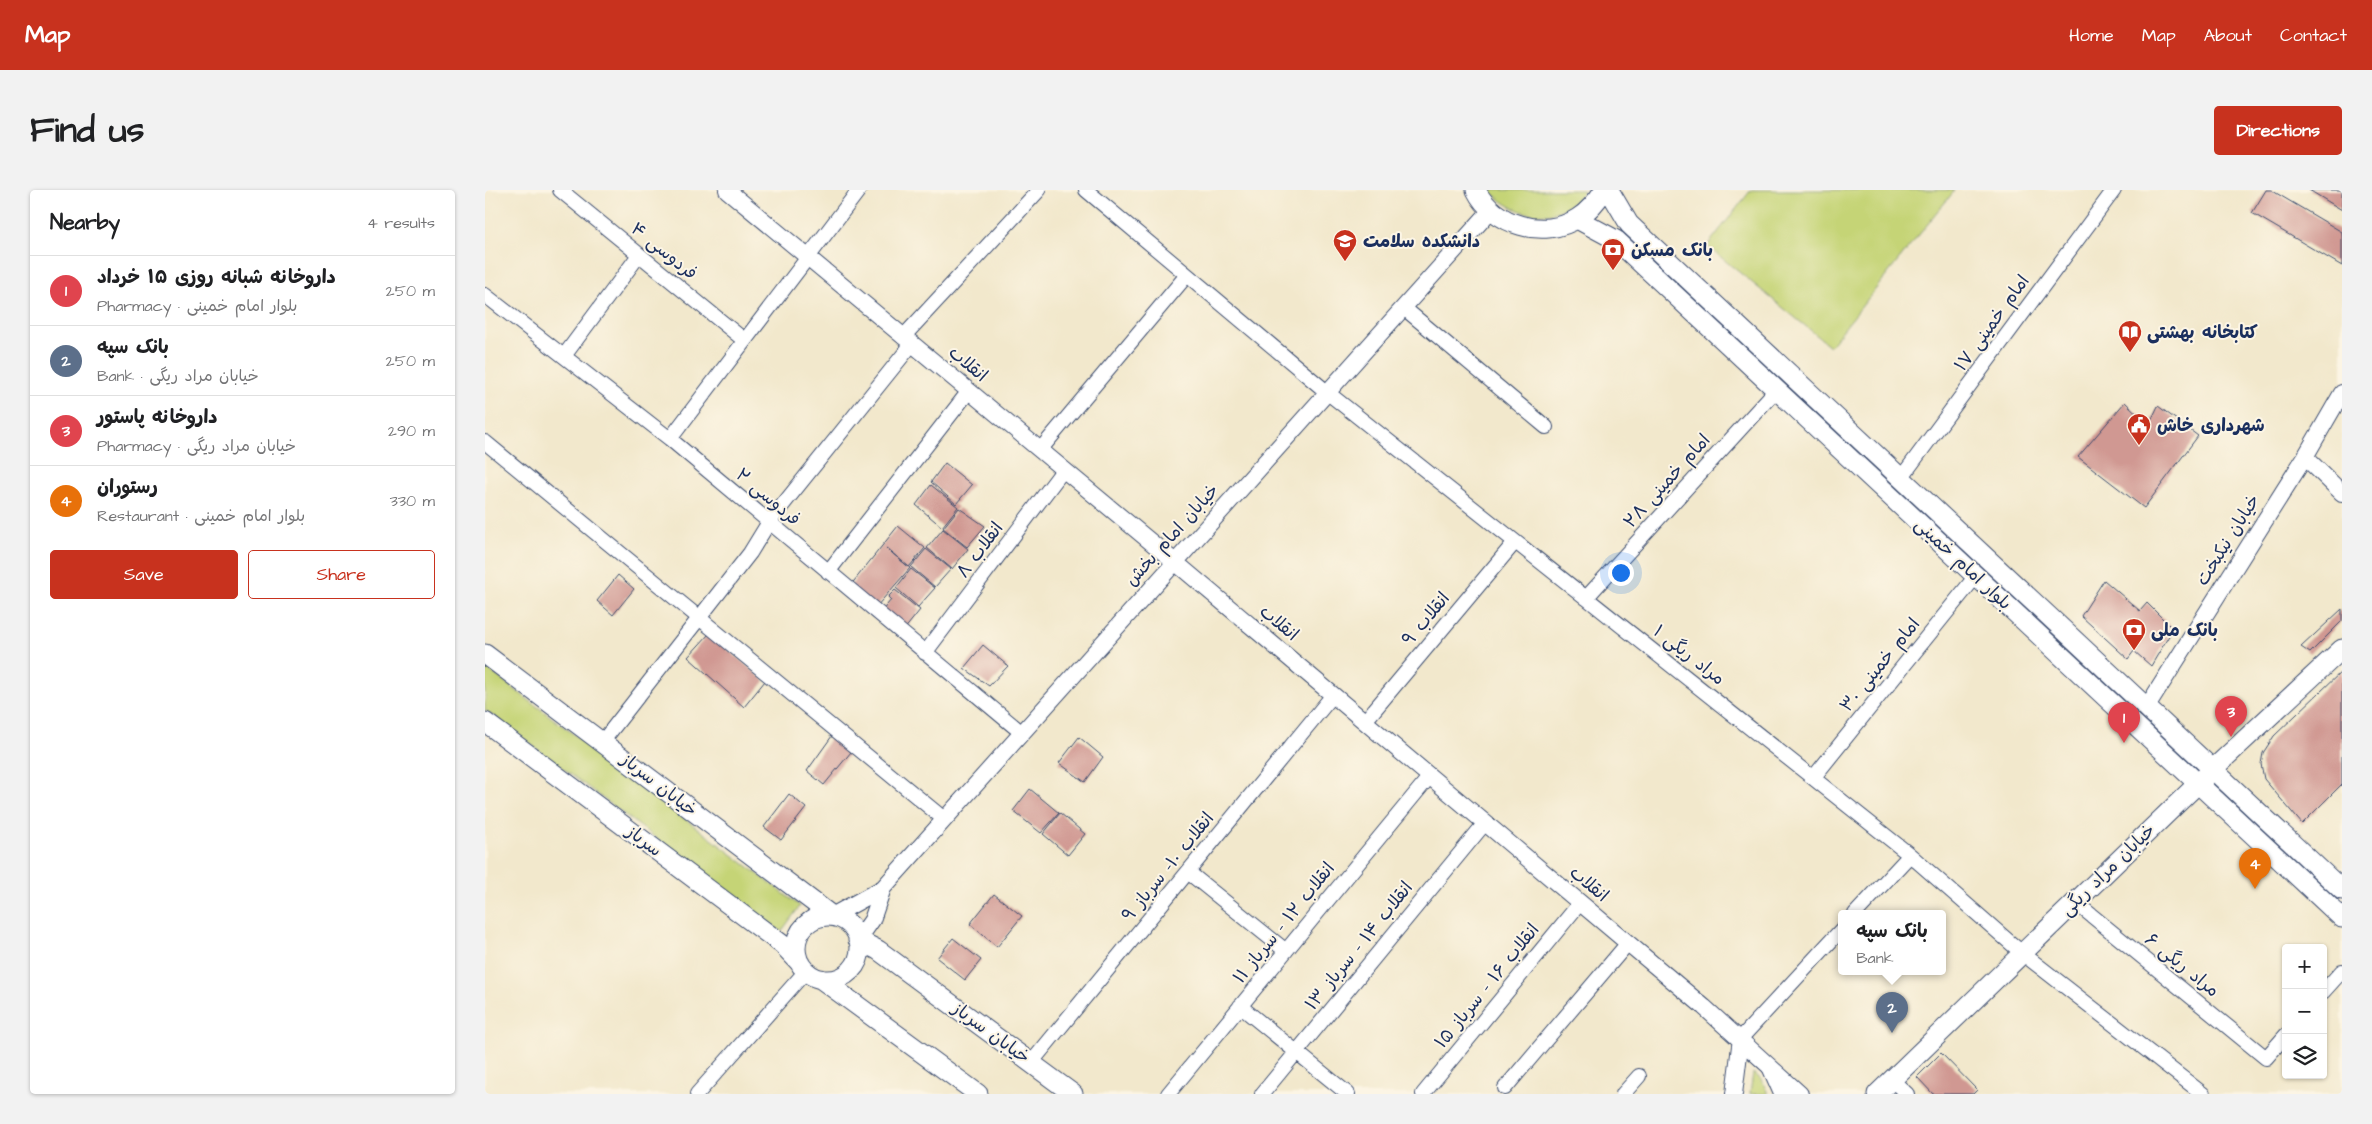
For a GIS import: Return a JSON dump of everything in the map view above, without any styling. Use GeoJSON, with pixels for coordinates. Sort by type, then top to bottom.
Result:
{"type":"FeatureCollection","features":[{"type":"Feature","properties":{"kind":"main road"},"geometry":{"type":"LineString","coordinates":[[1476,190],[1491,210],[1510,222],[1532,228],[1555,227],[1577,219],[1594,205],[1604,190]]}},
{"type":"Feature","properties":{"kind":"main road","name":"بلوار امام خمینی"},"geometry":{"type":"LineString","coordinates":[[1609,190],[1629,224],[2342,890]]}},
{"type":"Feature","properties":{"kind":"main road","name":"بلوار امام خمینی"},"geometry":{"type":"LineString","coordinates":[[1577,219],[1616,240],[2342,918]]}},
{"type":"Feature","properties":{"kind":"main road","name":"خیابان مراد ریگی"},"geometry":{"type":"LineString","coordinates":[[1877,1094],[2213,769],[2342,649]]}},
{"type":"Feature","properties":{"kind":"main road","name":"خیابان سرباز"},"geometry":{"type":"LineString","coordinates":[[485,654],[833,916]]}},
{"type":"Feature","properties":{"kind":"main road","name":"سرباز"},"geometry":{"type":"LineString","coordinates":[[485,722],[783,945],[809,971],[978,1094]]}},
{"type":"Feature","properties":{"kind":"main road"},"geometry":{"type":"LineString","coordinates":[[833,916],[851,925],[859,940],[859,956],[855,966],[847,974],[837,978],[809,971],[797,954],[799,934],[813,920],[833,916]]}},
{"type":"Feature","properties":{"kind":"main road","name":"خیابان سرباز"},"geometry":{"type":"LineString","coordinates":[[859,940],[878,950],[1073,1094]]}},
{"type":"Feature","properties":{"kind":"street","name":"فردوسی ۴"},"geometry":{"type":"LineString","coordinates":[[560,190],[745,340]]}},
{"type":"Feature","properties":{"kind":"street","name":"انقلاب"},"geometry":{"type":"LineString","coordinates":[[727,190],[1365,721],[1741,1038],[1800,1094]]}},
{"type":"Feature","properties":{"kind":"street"},"geometry":{"type":"LineString","coordinates":[[670,439],[859,190]]}},
{"type":"Feature","properties":{"kind":"street"},"geometry":{"type":"LineString","coordinates":[[603,741],[750,553],[769,522],[908,340],[1039,190]]}},
{"type":"Feature","properties":{"kind":"street","name":"مراد ریگی ۱"},"geometry":{"type":"LineString","coordinates":[[1086,190],[1328,392],[1910,855],[2022,954],[2203,1094]]}},
{"type":"Feature","properties":{"kind":"street","name":"امام خمینی ۱۷"},"geometry":{"type":"LineString","coordinates":[[1901,478],[2114,190]]}},
{"type":"Feature","properties":{"kind":"street","name":"خیابان امام بخش"},"geometry":{"type":"LineString","coordinates":[[883,888],[1491,210]]}},
{"type":"Feature","properties":{"kind":"street"},"geometry":{"type":"LineString","coordinates":[[564,356],[639,254]]}},
{"type":"Feature","properties":{"kind":"street"},"geometry":{"type":"LineString","coordinates":[[1040,450],[1187,275]]}},
{"type":"Feature","properties":{"kind":"street","name":"فردوسی ۲"},"geometry":{"type":"LineString","coordinates":[[485,295],[670,439],[1022,733]]}},
{"type":"Feature","properties":{"kind":"street"},"geometry":{"type":"LineString","coordinates":[[1403,308],[1546,427]]}},
{"type":"Feature","properties":{"kind":"street","name":"امام خمینی ۲۸"},"geometry":{"type":"LineString","coordinates":[[1586,598],[1776,390]]}},
{"type":"Feature","properties":{"kind":"street"},"geometry":{"type":"LineString","coordinates":[[829,572],[969,391]]}},
{"type":"Feature","properties":{"kind":"street","name":"خیابان نیکبخت"},"geometry":{"type":"LineString","coordinates":[[2147,708],[2305,457],[2342,393]]}},
{"type":"Feature","properties":{"kind":"street"},"geometry":{"type":"LineString","coordinates":[[485,442],[944,820]]}},
{"type":"Feature","properties":{"kind":"street"},"geometry":{"type":"LineString","coordinates":[[2305,457],[2342,493]]}},
{"type":"Feature","properties":{"kind":"street","name":"انقلاب ۸"},"geometry":{"type":"LineString","coordinates":[[925,653],[1064,469]]}},
{"type":"Feature","properties":{"kind":"street","name":"انقلاب ۹"},"geometry":{"type":"LineString","coordinates":[[1365,721],[1515,542]]}},
{"type":"Feature","properties":{"kind":"street","name":"امام خمینی ۳۰"},"geometry":{"type":"LineString","coordinates":[[1813,778],[1976,576]]}},
{"type":"Feature","properties":{"kind":"street","name":"انقلاب ۱۰- سرباز ۹"},"geometry":{"type":"LineString","coordinates":[[1031,1063],[1333,695]]}},
{"type":"Feature","properties":{"kind":"street","name":"انقلاب ۱۲ - سرباز ۱۱"},"geometry":{"type":"LineString","coordinates":[[1168,1094],[1429,776]]}},
{"type":"Feature","properties":{"kind":"street","name":"انقلاب ۱۴ - سرباز ۱۳"},"geometry":{"type":"LineString","coordinates":[[1262,1094],[1485,823]]}},
{"type":"Feature","properties":{"kind":"street"},"geometry":{"type":"LineString","coordinates":[[1859,910],[1910,855]]}},
{"type":"Feature","properties":{"kind":"street"},"geometry":{"type":"LineString","coordinates":[[1188,872],[1285,951]]}},
{"type":"Feature","properties":{"kind":"street"},"geometry":{"type":"LineString","coordinates":[[833,916],[883,888]]}},
{"type":"Feature","properties":{"kind":"street"},"geometry":{"type":"LineString","coordinates":[[859,940],[872,920],[883,888]]}},
{"type":"Feature","properties":{"kind":"street","name":"مراد ریگی ۶"},"geometry":{"type":"LineString","coordinates":[[2075,902],[2266,1058],[2282,1040]]}},
{"type":"Feature","properties":{"kind":"street","name":"انقلاب ۱۶ - سرباز ۱۵"},"geometry":{"type":"LineString","coordinates":[[1423,1094],[1580,903]]}},
{"type":"Feature","properties":{"kind":"street"},"geometry":{"type":"LineString","coordinates":[[1733,1094],[1741,1038],[1838,933]]}},
{"type":"Feature","properties":{"kind":"street"},"geometry":{"type":"LineString","coordinates":[[1505,1088],[1627,943]]}},
{"type":"Feature","properties":{"kind":"street"},"geometry":{"type":"LineString","coordinates":[[697,1094],[809,971]]}},
{"type":"Feature","properties":{"kind":"street"},"geometry":{"type":"LineString","coordinates":[[2326,989],[2342,971]]}},
{"type":"Feature","properties":{"kind":"street"},"geometry":{"type":"LineString","coordinates":[[1240,1006],[1347,1094]]}},
{"type":"Feature","properties":{"kind":"street"},"geometry":{"type":"LineString","coordinates":[[1768,1064],[1781,1094]]}},
{"type":"Feature","properties":{"kind":"street"},"geometry":{"type":"LineString","coordinates":[[1623,1094],[1639,1076]]}},
{"type":"Feature","properties":{"kind":"street"},"geometry":{"type":"LineString","coordinates":[[1891,1079],[1907,1094]]}},
{"type":"Feature","properties":{"kind":"green space"},"geometry":{"type":"Polygon","coordinates":[[[1489,190],[1585,190],[1574,202],[1562,209],[1550,213],[1537,214],[1512,207],[1500,200],[1489,190]]]}},
{"type":"Feature","properties":{"kind":"green space"},"geometry":{"type":"Polygon","coordinates":[[[1751,190],[1955,190],[1830,346],[1707,246],[1751,190]]]}},
{"type":"Feature","properties":{"kind":"green space"},"geometry":{"type":"Polygon","coordinates":[[[485,667],[800,906],[781,932],[485,710],[485,667]]]}},
{"type":"Feature","properties":{"kind":"green space"},"geometry":{"type":"Polygon","coordinates":[[[1753,1073],[1762,1080],[1768,1094],[1750,1094],[1753,1073]]]}},
{"type":"Feature","properties":{"kind":"building"},"geometry":{"type":"Polygon","coordinates":[[[2266,190],[2271,190],[2342,232],[2342,266],[2252,213],[2266,190]]]}},
{"type":"Feature","properties":{"kind":"building"},"geometry":{"type":"Polygon","coordinates":[[[2309,190],[2342,190],[2342,210],[2309,190]]]}},
{"type":"Feature","properties":{"kind":"building","name":"شهرداری خاش"},"geometry":{"type":"Polygon","coordinates":[[[2125,402],[2149,425],[2158,406],[2198,436],[2144,508],[2078,457],[2125,402]]]}},
{"type":"Feature","properties":{"kind":"building"},"geometry":{"type":"Polygon","coordinates":[[[945,463],[972,485],[956,504],[931,482],[945,463]]]}},
{"type":"Feature","properties":{"kind":"building"},"geometry":{"type":"Polygon","coordinates":[[[931,485],[958,507],[942,527],[916,505],[931,485]]]}},
{"type":"Feature","properties":{"kind":"building"},"geometry":{"type":"Polygon","coordinates":[[[959,508],[985,526],[967,547],[943,528],[959,508]]]}},
{"type":"Feature","properties":{"kind":"building"},"geometry":{"type":"Polygon","coordinates":[[[898,526],[925,548],[909,567],[886,548],[910,568],[876,607],[850,586],[898,526]]]}},
{"type":"Feature","properties":{"kind":"building"},"geometry":{"type":"Polygon","coordinates":[[[943,529],[968,549],[952,569],[927,548],[943,529]]]}},
{"type":"Feature","properties":{"kind":"building"},"geometry":{"type":"Polygon","coordinates":[[[926,549],[951,569],[935,587],[911,567],[926,549]]]}},
{"type":"Feature","properties":{"kind":"building"},"geometry":{"type":"Polygon","coordinates":[[[911,569],[935,588],[918,607],[896,588],[911,569]]]}},
{"type":"Feature","properties":{"kind":"building"},"geometry":{"type":"Polygon","coordinates":[[[618,575],[634,589],[613,615],[597,601],[618,575]]]}},
{"type":"Feature","properties":{"kind":"building"},"geometry":{"type":"Polygon","coordinates":[[[2104,580],[2140,611],[2147,603],[2173,629],[2151,666],[2134,651],[2128,659],[2081,616],[2104,580]]]}},
{"type":"Feature","properties":{"kind":"building"},"geometry":{"type":"Polygon","coordinates":[[[895,590],[920,610],[904,630],[882,611],[891,600],[888,597],[895,590]]]}},
{"type":"Feature","properties":{"kind":"building"},"geometry":{"type":"Polygon","coordinates":[[[2342,609],[2342,621],[2310,653],[2301,647],[2342,609]]]}},
{"type":"Feature","properties":{"kind":"building"},"geometry":{"type":"Polygon","coordinates":[[[709,634],[765,681],[744,707],[688,657],[709,634]]]}},
{"type":"Feature","properties":{"kind":"building"},"geometry":{"type":"Polygon","coordinates":[[[983,645],[1008,666],[989,686],[964,668],[983,645]]]}},
{"type":"Feature","properties":{"kind":"building"},"geometry":{"type":"Polygon","coordinates":[[[2342,671],[2342,784],[2302,824],[2264,779],[2261,764],[2263,753],[2274,736],[2342,671]]]}},
{"type":"Feature","properties":{"kind":"building"},"geometry":{"type":"Polygon","coordinates":[[[832,736],[851,752],[824,785],[807,771],[832,736]]]}},
{"type":"Feature","properties":{"kind":"building"},"geometry":{"type":"Polygon","coordinates":[[[1079,737],[1103,757],[1085,782],[1059,763],[1079,737]]]}},
{"type":"Feature","properties":{"kind":"building"},"geometry":{"type":"Polygon","coordinates":[[[1030,789],[1059,813],[1041,833],[1013,811],[1030,789]]]}},
{"type":"Feature","properties":{"kind":"building"},"geometry":{"type":"Polygon","coordinates":[[[789,794],[806,808],[781,840],[764,827],[789,794]]]}},
{"type":"Feature","properties":{"kind":"building"},"geometry":{"type":"Polygon","coordinates":[[[1060,813],[1085,834],[1068,855],[1043,834],[1060,813]]]}},
{"type":"Feature","properties":{"kind":"building"},"geometry":{"type":"Polygon","coordinates":[[[994,894],[1022,916],[997,947],[970,924],[994,894]]]}},
{"type":"Feature","properties":{"kind":"building"},"geometry":{"type":"Polygon","coordinates":[[[953,938],[981,960],[965,980],[937,958],[953,938]]]}},
{"type":"Feature","properties":{"kind":"building"},"geometry":{"type":"Polygon","coordinates":[[[1941,1053],[1977,1090],[1973,1094],[1933,1094],[1917,1077],[1941,1053]]]}},
{"type":"Feature","properties":{"kind":"place","name":"دانشکده سلامت"},"geometry":{"type":"Point","coordinates":[1345,262]}},
{"type":"Feature","properties":{"kind":"place","name":"بانک مسکن"},"geometry":{"type":"Point","coordinates":[1613,271]}},
{"type":"Feature","properties":{"kind":"place","name":"کتابخانه بهشتی"},"geometry":{"type":"Point","coordinates":[2130,353]}},
{"type":"Feature","properties":{"kind":"place","name":"شهرداری خاش"},"geometry":{"type":"Point","coordinates":[2139,446]}},
{"type":"Feature","properties":{"kind":"place","name":"بانک ملی"},"geometry":{"type":"Point","coordinates":[2134,651]}},
{"type":"Feature","properties":{"kind":"place","name":"داروخانه پاستور"},"geometry":{"type":"Point","coordinates":[2231,737]}},
{"type":"Feature","properties":{"kind":"place","name":"داروخانه شبانه روزی ۱۵ خرداد"},"geometry":{"type":"Point","coordinates":[2124,743]}},
{"type":"Feature","properties":{"kind":"place","name":"رستوران"},"geometry":{"type":"Point","coordinates":[2255,889]}},
{"type":"Feature","properties":{"kind":"place","name":"بانک سپه"},"geometry":{"type":"Point","coordinates":[1892,1033]}}]}
